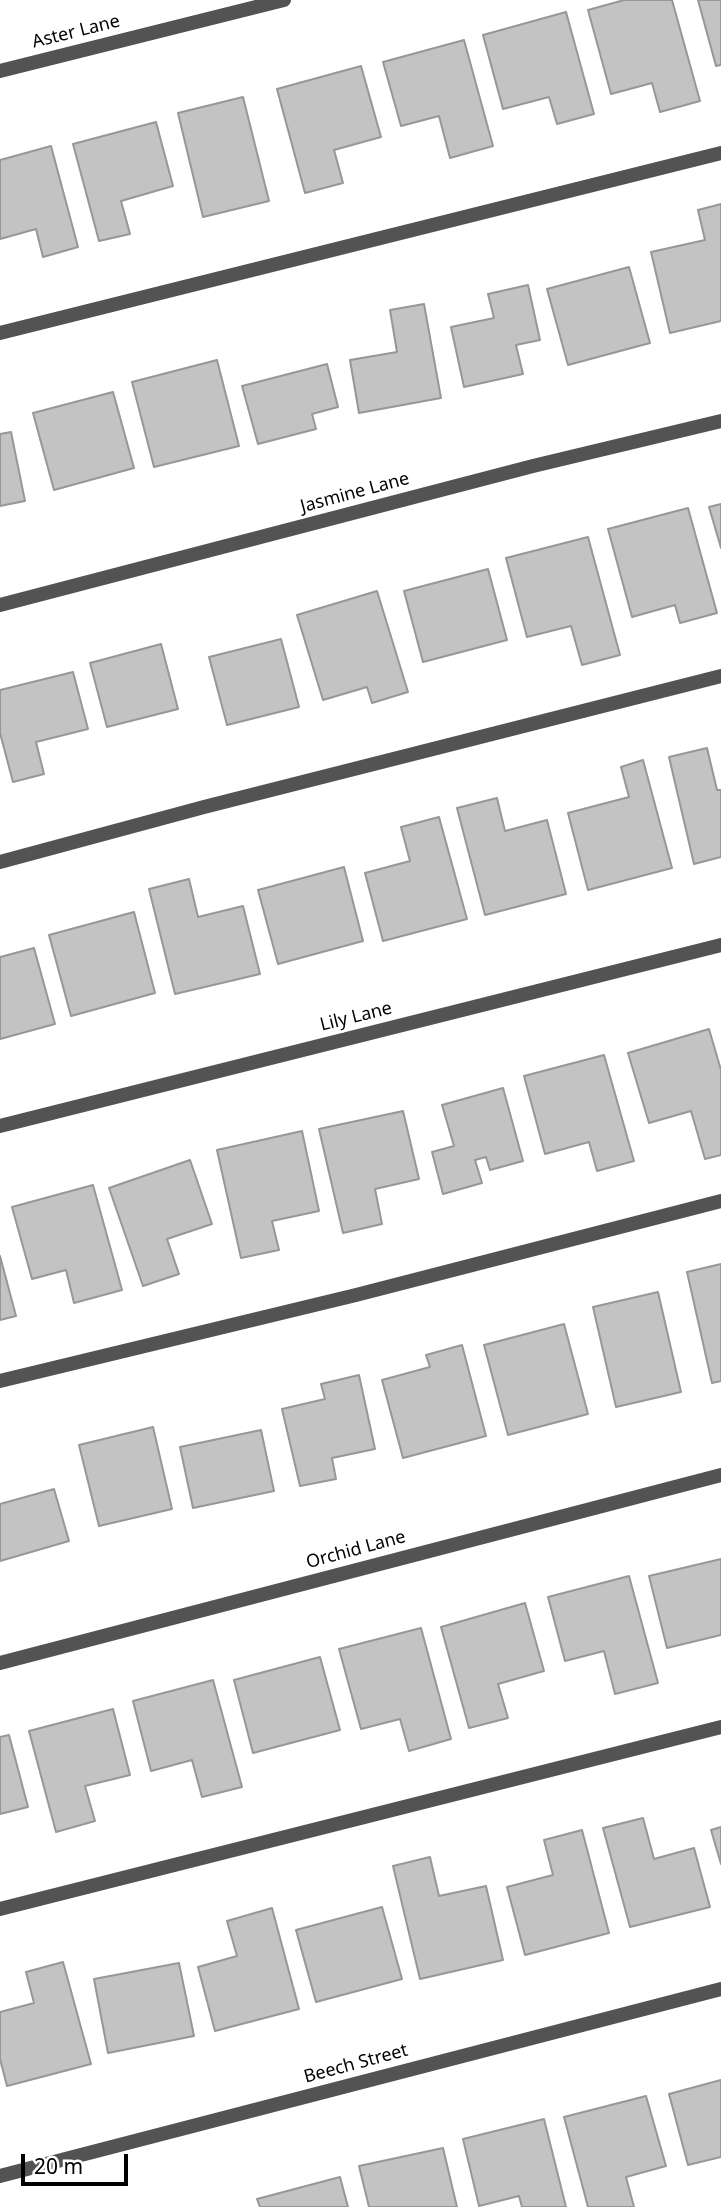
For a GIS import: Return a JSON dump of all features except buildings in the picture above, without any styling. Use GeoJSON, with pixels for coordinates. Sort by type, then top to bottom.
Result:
{"type":"FeatureCollection","features":[{"type":"Feature","properties":{"kind":"street","name":"Aster Lane"},"geometry":{"type":"LineString","coordinates":[[0,71],[284,0]]}},
{"type":"Feature","properties":{"kind":"street"},"geometry":{"type":"LineString","coordinates":[[0,332],[721,153]]}},
{"type":"Feature","properties":{"kind":"street","name":"Jasmine Lane"},"geometry":{"type":"LineString","coordinates":[[0,605],[533,466],[721,421]]}},
{"type":"Feature","properties":{"kind":"street"},"geometry":{"type":"LineString","coordinates":[[0,862],[204,807],[721,676]]}},
{"type":"Feature","properties":{"kind":"street","name":"Lily Lane"},"geometry":{"type":"LineString","coordinates":[[0,1126],[721,945]]}},
{"type":"Feature","properties":{"kind":"street"},"geometry":{"type":"LineString","coordinates":[[0,1381],[370,1292],[721,1201]]}},
{"type":"Feature","properties":{"kind":"street","name":"Orchid Lane"},"geometry":{"type":"LineString","coordinates":[[0,1663],[721,1475]]}},
{"type":"Feature","properties":{"kind":"street"},"geometry":{"type":"LineString","coordinates":[[0,1909],[721,1727]]}},
{"type":"Feature","properties":{"kind":"street","name":"Beech Street"},"geometry":{"type":"LineString","coordinates":[[0,2176],[721,1989]]}}]}
